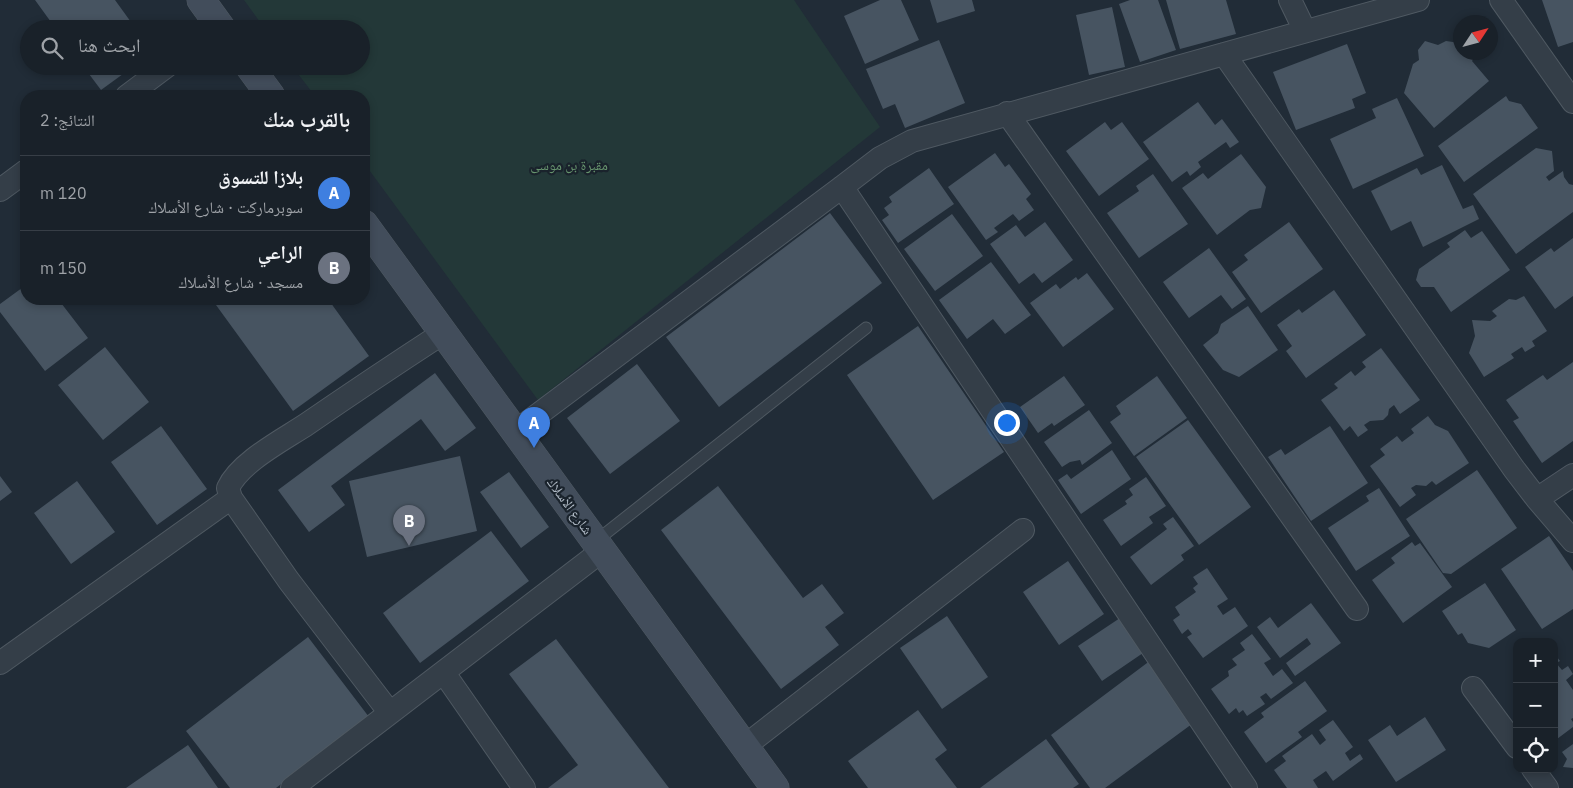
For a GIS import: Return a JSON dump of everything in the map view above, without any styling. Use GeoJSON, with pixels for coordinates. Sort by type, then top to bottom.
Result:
{"type":"FeatureCollection","features":[{"type":"Feature","properties":{"kind":"street"},"geometry":{"type":"LineString","coordinates":[[201,0],[214,20]]}},
{"type":"Feature","properties":{"kind":"street"},"geometry":{"type":"LineString","coordinates":[[1290,0],[1305,31]]}},
{"type":"Feature","properties":{"kind":"street"},"geometry":{"type":"LineString","coordinates":[[516,432],[880,158],[912,141],[1418,0]]}},
{"type":"Feature","properties":{"kind":"street"},"geometry":{"type":"LineString","coordinates":[[1501,0],[1573,102]]}},
{"type":"Feature","properties":{"kind":"street"},"geometry":{"type":"LineString","coordinates":[[1224,54],[1514,469],[1573,541]]}},
{"type":"Feature","properties":{"kind":"street"},"geometry":{"type":"LineString","coordinates":[[135,90],[154,75]]}},
{"type":"Feature","properties":{"kind":"street"},"geometry":{"type":"LineString","coordinates":[[256,75],[267,90]]}},
{"type":"Feature","properties":{"kind":"street"},"geometry":{"type":"LineString","coordinates":[[1007,114],[1357,609]]}},
{"type":"Feature","properties":{"kind":"street"},"geometry":{"type":"LineString","coordinates":[[3,183],[20,174]]}},
{"type":"Feature","properties":{"kind":"street"},"geometry":{"type":"LineString","coordinates":[[842,187],[1246,788]]}},
{"type":"Feature","properties":{"kind":"street","name":"شارع الأسلاك"},"geometry":{"type":"LineString","coordinates":[[370,232],[775,788]]}},
{"type":"Feature","properties":{"kind":"street"},"geometry":{"type":"LineString","coordinates":[[390,713],[288,581],[231,498],[228,488],[232,479],[240,470],[443,333]]}},
{"type":"Feature","properties":{"kind":"street"},"geometry":{"type":"LineString","coordinates":[[1537,499],[1573,475]]}},
{"type":"Feature","properties":{"kind":"street"},"geometry":{"type":"LineString","coordinates":[[0,663],[231,498]]}},
{"type":"Feature","properties":{"kind":"street"},"geometry":{"type":"LineString","coordinates":[[745,746],[1024,530]]}},
{"type":"Feature","properties":{"kind":"street"},"geometry":{"type":"LineString","coordinates":[[292,788],[444,673],[599,546]]}},
{"type":"Feature","properties":{"kind":"street"},"geometry":{"type":"LineString","coordinates":[[444,673],[524,788]]}},
{"type":"Feature","properties":{"kind":"street"},"geometry":{"type":"LineString","coordinates":[[1473,688],[1513,742]]}},
{"type":"Feature","properties":{"kind":"street"},"geometry":{"type":"LineString","coordinates":[[1536,773],[1547,788]]}},
{"type":"Feature","properties":{"kind":"lane"},"geometry":{"type":"LineString","coordinates":[[599,546],[866,328]]}},
{"type":"Feature","properties":{"kind":"green space","name":"مقبرة بن موسى"},"geometry":{"type":"Polygon","coordinates":[[[244,0],[794,0],[880,127],[538,400],[370,171],[370,90],[310,90],[299,75],[370,75],[370,20],[258,20],[244,0]]]}},
{"type":"Feature","properties":{"kind":"building"},"geometry":{"type":"Polygon","coordinates":[[[35,0],[115,0],[129,20],[49,20],[35,0]]]}},
{"type":"Feature","properties":{"kind":"building"},"geometry":{"type":"Polygon","coordinates":[[[880,0],[901,0],[919,40],[865,64],[844,16],[880,0]]]}},
{"type":"Feature","properties":{"kind":"building"},"geometry":{"type":"Polygon","coordinates":[[[930,0],[972,0],[975,11],[937,23],[930,0]]]}},
{"type":"Feature","properties":{"kind":"building"},"geometry":{"type":"Polygon","coordinates":[[[1130,0],[1158,0],[1176,50],[1140,62],[1119,4],[1130,0]]]}},
{"type":"Feature","properties":{"kind":"building"},"geometry":{"type":"Polygon","coordinates":[[[1166,0],[1226,0],[1236,34],[1180,49],[1166,0]]]}},
{"type":"Feature","properties":{"kind":"building"},"geometry":{"type":"Polygon","coordinates":[[[1542,0],[1573,0],[1573,42],[1558,47],[1542,0]]]}},
{"type":"Feature","properties":{"kind":"building"},"geometry":{"type":"Polygon","coordinates":[[[1112,7],[1125,67],[1089,75],[1076,15],[1112,7]]]}},
{"type":"Feature","properties":{"kind":"building"},"geometry":{"type":"Polygon","coordinates":[[[939,40],[965,103],[905,128],[895,104],[883,109],[866,69],[939,40]]]}},
{"type":"Feature","properties":{"kind":"building"},"geometry":{"type":"Polygon","coordinates":[[[1425,41],[1438,45],[1446,41],[1453,42],[1453,60],[1473,60],[1489,81],[1434,128],[1404,93],[1413,64],[1419,60],[1418,50],[1425,41]]]}},
{"type":"Feature","properties":{"kind":"building"},"geometry":{"type":"Polygon","coordinates":[[[1347,44],[1366,93],[1352,99],[1355,108],[1296,130],[1273,72],[1347,44]]]}},
{"type":"Feature","properties":{"kind":"building"},"geometry":{"type":"Polygon","coordinates":[[[90,75],[122,75],[101,90],[90,75]]]}},
{"type":"Feature","properties":{"kind":"building"},"geometry":{"type":"Polygon","coordinates":[[[1506,96],[1509,101],[1521,104],[1538,128],[1464,182],[1438,146],[1506,96]]]}},
{"type":"Feature","properties":{"kind":"building"},"geometry":{"type":"Polygon","coordinates":[[[1397,98],[1424,156],[1353,189],[1330,139],[1376,118],[1372,109],[1397,98]]]}},
{"type":"Feature","properties":{"kind":"building"},"geometry":{"type":"Polygon","coordinates":[[[1198,102],[1215,125],[1222,119],[1239,142],[1230,148],[1226,142],[1198,162],[1201,167],[1190,176],[1187,171],[1172,182],[1143,142],[1198,102]]]}},
{"type":"Feature","properties":{"kind":"building"},"geometry":{"type":"Polygon","coordinates":[[[1105,122],[1111,130],[1122,122],[1149,159],[1099,196],[1066,151],[1105,122]]]}},
{"type":"Feature","properties":{"kind":"building"},"geometry":{"type":"Polygon","coordinates":[[[1536,148],[1552,151],[1554,171],[1546,177],[1549,181],[1563,171],[1564,177],[1569,184],[1573,185],[1573,212],[1516,254],[1473,194],[1536,148]]]}},
{"type":"Feature","properties":{"kind":"building"},"geometry":{"type":"Polygon","coordinates":[[[995,153],[1005,167],[1009,164],[1031,194],[1026,199],[1034,210],[1019,221],[1013,214],[994,228],[998,232],[986,240],[948,187],[995,153]]]}},
{"type":"Feature","properties":{"kind":"building"},"geometry":{"type":"Polygon","coordinates":[[[1241,154],[1266,187],[1261,208],[1250,210],[1217,235],[1182,188],[1203,173],[1208,179],[1241,154]]]}},
{"type":"Feature","properties":{"kind":"building"},"geometry":{"type":"Polygon","coordinates":[[[1442,165],[1463,209],[1473,205],[1479,219],[1423,247],[1411,221],[1391,231],[1371,191],[1417,168],[1421,175],[1442,165]]]}},
{"type":"Feature","properties":{"kind":"building"},"geometry":{"type":"Polygon","coordinates":[[[929,168],[954,204],[898,243],[882,220],[889,215],[884,208],[892,202],[889,197],[929,168]]]}},
{"type":"Feature","properties":{"kind":"building"},"geometry":{"type":"Polygon","coordinates":[[[1153,174],[1188,224],[1139,258],[1107,213],[1139,191],[1136,186],[1153,174]]]}},
{"type":"Feature","properties":{"kind":"building"},"geometry":{"type":"Polygon","coordinates":[[[830,213],[882,283],[719,407],[666,337],[830,213]]]}},
{"type":"Feature","properties":{"kind":"building"},"geometry":{"type":"Polygon","coordinates":[[[952,214],[983,256],[935,291],[904,249],[952,214]]]}},
{"type":"Feature","properties":{"kind":"building"},"geometry":{"type":"Polygon","coordinates":[[[1045,222],[1073,260],[1042,283],[1034,273],[1019,284],[990,244],[1016,225],[1025,237],[1045,222]]]}},
{"type":"Feature","properties":{"kind":"building"},"geometry":{"type":"Polygon","coordinates":[[[1289,222],[1323,269],[1261,313],[1232,272],[1248,260],[1244,255],[1289,222]]]}},
{"type":"Feature","properties":{"kind":"building"},"geometry":{"type":"Polygon","coordinates":[[[1465,230],[1471,238],[1482,231],[1510,270],[1451,312],[1434,287],[1421,287],[1416,280],[1419,269],[1450,247],[1447,243],[1465,230]]]}},
{"type":"Feature","properties":{"kind":"building"},"geometry":{"type":"Polygon","coordinates":[[[1573,238],[1573,296],[1555,309],[1525,267],[1551,248],[1554,252],[1573,238]]]}},
{"type":"Feature","properties":{"kind":"building"},"geometry":{"type":"Polygon","coordinates":[[[1209,248],[1246,299],[1232,309],[1221,295],[1189,318],[1163,282],[1209,248]]]}},
{"type":"Feature","properties":{"kind":"building"},"geometry":{"type":"Polygon","coordinates":[[[991,262],[1031,315],[1005,334],[993,319],[967,339],[939,300],[991,262]]]}},
{"type":"Feature","properties":{"kind":"building"},"geometry":{"type":"Polygon","coordinates":[[[1087,273],[1114,309],[1063,347],[1030,303],[1056,284],[1060,289],[1076,277],[1078,280],[1087,273]]]}},
{"type":"Feature","properties":{"kind":"building"},"geometry":{"type":"Polygon","coordinates":[[[20,289],[20,305],[63,305],[88,338],[45,371],[0,312],[0,304],[20,289]]]}},
{"type":"Feature","properties":{"kind":"building"},"geometry":{"type":"Polygon","coordinates":[[[1334,290],[1366,335],[1306,378],[1286,351],[1292,346],[1277,325],[1299,309],[1302,313],[1334,290]]]}},
{"type":"Feature","properties":{"kind":"building"},"geometry":{"type":"Polygon","coordinates":[[[1524,296],[1547,331],[1532,341],[1535,346],[1525,352],[1522,347],[1511,354],[1514,358],[1484,377],[1469,353],[1475,336],[1472,320],[1490,321],[1497,316],[1492,311],[1509,299],[1516,300],[1524,296]]]}},
{"type":"Feature","properties":{"kind":"building"},"geometry":{"type":"Polygon","coordinates":[[[216,305],[332,305],[369,356],[293,411],[216,305]]]}},
{"type":"Feature","properties":{"kind":"building"},"geometry":{"type":"Polygon","coordinates":[[[1248,306],[1278,350],[1239,377],[1223,370],[1203,345],[1218,333],[1221,324],[1248,306]]]}},
{"type":"Feature","properties":{"kind":"building"},"geometry":{"type":"Polygon","coordinates":[[[918,326],[1004,452],[933,500],[847,375],[918,326]]]}},
{"type":"Feature","properties":{"kind":"building"},"geometry":{"type":"Polygon","coordinates":[[[105,347],[149,402],[103,440],[58,385],[105,347]]]}},
{"type":"Feature","properties":{"kind":"building"},"geometry":{"type":"Polygon","coordinates":[[[1381,348],[1420,400],[1400,414],[1394,405],[1389,409],[1388,415],[1383,420],[1370,421],[1364,425],[1368,430],[1358,437],[1350,426],[1344,431],[1321,400],[1338,388],[1334,384],[1351,371],[1355,376],[1366,367],[1362,362],[1381,348]]]}},
{"type":"Feature","properties":{"kind":"building"},"geometry":{"type":"Polygon","coordinates":[[[1573,362],[1573,441],[1542,463],[1513,421],[1519,418],[1506,400],[1543,375],[1547,380],[1573,362]]]}},
{"type":"Feature","properties":{"kind":"building"},"geometry":{"type":"Polygon","coordinates":[[[637,364],[680,421],[610,474],[567,418],[637,364]]]}},
{"type":"Feature","properties":{"kind":"building"},"geometry":{"type":"Polygon","coordinates":[[[435,373],[476,428],[445,451],[421,419],[331,486],[345,505],[309,532],[278,490],[435,373]]]}},
{"type":"Feature","properties":{"kind":"building"},"geometry":{"type":"Polygon","coordinates":[[[1064,376],[1085,405],[1054,426],[1052,423],[1038,433],[1020,407],[1064,376]]]}},
{"type":"Feature","properties":{"kind":"building"},"geometry":{"type":"Polygon","coordinates":[[[1157,376],[1187,418],[1134,456],[1110,422],[1121,414],[1116,406],[1157,376]]]}},
{"type":"Feature","properties":{"kind":"building"},"geometry":{"type":"Polygon","coordinates":[[[1089,410],[1112,443],[1082,465],[1080,460],[1070,462],[1062,467],[1044,442],[1089,410]]]}},
{"type":"Feature","properties":{"kind":"building"},"geometry":{"type":"Polygon","coordinates":[[[1428,416],[1435,425],[1448,431],[1469,463],[1436,485],[1432,481],[1426,486],[1416,485],[1411,488],[1416,495],[1400,507],[1370,466],[1385,455],[1380,449],[1397,436],[1402,442],[1414,433],[1411,429],[1428,416]]]}},
{"type":"Feature","properties":{"kind":"building"},"geometry":{"type":"Polygon","coordinates":[[[1188,420],[1251,507],[1199,545],[1136,457],[1188,420]]]}},
{"type":"Feature","properties":{"kind":"building"},"geometry":{"type":"Polygon","coordinates":[[[161,426],[207,489],[157,525],[111,462],[161,426]]]}},
{"type":"Feature","properties":{"kind":"building"},"geometry":{"type":"Polygon","coordinates":[[[1330,426],[1368,483],[1311,521],[1268,457],[1281,449],[1285,455],[1330,426]]]}},
{"type":"Feature","properties":{"kind":"building"},"geometry":{"type":"Polygon","coordinates":[[[1112,450],[1131,479],[1081,514],[1058,480],[1067,474],[1071,479],[1112,450]]]}},
{"type":"Feature","properties":{"kind":"building"},"geometry":{"type":"Polygon","coordinates":[[[460,456],[477,531],[367,557],[349,481],[460,456]]]}},
{"type":"Feature","properties":{"kind":"building"},"geometry":{"type":"Polygon","coordinates":[[[1477,470],[1517,528],[1451,574],[1443,573],[1406,519],[1477,470]]]}},
{"type":"Feature","properties":{"kind":"building"},"geometry":{"type":"Polygon","coordinates":[[[509,472],[549,527],[521,548],[480,492],[509,472]]]}},
{"type":"Feature","properties":{"kind":"building"},"geometry":{"type":"Polygon","coordinates":[[[0,476],[12,492],[0,501],[0,476]]]}},
{"type":"Feature","properties":{"kind":"building"},"geometry":{"type":"Polygon","coordinates":[[[1146,477],[1166,506],[1149,517],[1153,523],[1121,546],[1103,520],[1127,504],[1125,501],[1133,495],[1129,489],[1146,477]]]}},
{"type":"Feature","properties":{"kind":"building"},"geometry":{"type":"Polygon","coordinates":[[[77,481],[115,532],[71,564],[34,513],[77,481]]]}},
{"type":"Feature","properties":{"kind":"building"},"geometry":{"type":"Polygon","coordinates":[[[718,486],[803,598],[822,584],[844,613],[825,627],[839,645],[781,689],[661,530],[718,486]]]}},
{"type":"Feature","properties":{"kind":"building"},"geometry":{"type":"Polygon","coordinates":[[[1379,488],[1410,536],[1356,571],[1328,528],[1369,501],[1366,496],[1379,488]]]}},
{"type":"Feature","properties":{"kind":"building"},"geometry":{"type":"Polygon","coordinates":[[[1173,517],[1194,546],[1181,555],[1184,560],[1151,585],[1130,557],[1167,529],[1163,524],[1173,517]]]}},
{"type":"Feature","properties":{"kind":"building"},"geometry":{"type":"Polygon","coordinates":[[[491,531],[529,581],[420,663],[383,613],[491,531]]]}},
{"type":"Feature","properties":{"kind":"building"},"geometry":{"type":"Polygon","coordinates":[[[1549,536],[1573,571],[1573,609],[1542,629],[1501,569],[1549,536]]]}},
{"type":"Feature","properties":{"kind":"building"},"geometry":{"type":"Polygon","coordinates":[[[1412,542],[1415,546],[1420,543],[1452,587],[1403,623],[1372,580],[1395,563],[1391,558],[1412,542]]]}},
{"type":"Feature","properties":{"kind":"building"},"geometry":{"type":"Polygon","coordinates":[[[1068,561],[1104,614],[1059,645],[1023,592],[1068,561]]]}},
{"type":"Feature","properties":{"kind":"building"},"geometry":{"type":"Polygon","coordinates":[[[1207,568],[1228,599],[1217,606],[1223,615],[1235,607],[1248,626],[1203,658],[1187,637],[1192,634],[1188,629],[1182,634],[1173,620],[1180,615],[1175,607],[1196,592],[1193,588],[1198,584],[1193,577],[1207,568]]]}},
{"type":"Feature","properties":{"kind":"building"},"geometry":{"type":"Polygon","coordinates":[[[1485,583],[1516,630],[1489,648],[1468,643],[1462,633],[1458,635],[1442,611],[1485,583]]]}},
{"type":"Feature","properties":{"kind":"building"},"geometry":{"type":"Polygon","coordinates":[[[1311,603],[1341,643],[1295,676],[1286,663],[1311,644],[1307,638],[1280,658],[1257,627],[1270,617],[1278,628],[1311,603]]]}},
{"type":"Feature","properties":{"kind":"building"},"geometry":{"type":"Polygon","coordinates":[[[947,616],[988,677],[942,709],[900,648],[947,616]]]}},
{"type":"Feature","properties":{"kind":"building"},"geometry":{"type":"Polygon","coordinates":[[[1120,618],[1143,653],[1102,681],[1078,646],[1120,618]]]}},
{"type":"Feature","properties":{"kind":"building"},"geometry":{"type":"Polygon","coordinates":[[[1252,634],[1271,659],[1264,663],[1273,676],[1282,669],[1293,683],[1271,699],[1266,693],[1260,697],[1265,704],[1247,716],[1243,710],[1239,713],[1236,708],[1229,714],[1211,689],[1229,676],[1228,671],[1237,665],[1232,659],[1245,650],[1240,643],[1252,634]]]}},
{"type":"Feature","properties":{"kind":"building"},"geometry":{"type":"Polygon","coordinates":[[[308,637],[369,717],[276,788],[230,788],[186,731],[308,637]]]}},
{"type":"Feature","properties":{"kind":"building"},"geometry":{"type":"Polygon","coordinates":[[[556,639],[669,788],[548,788],[578,765],[509,674],[556,639]]]}},
{"type":"Feature","properties":{"kind":"building"},"geometry":{"type":"Polygon","coordinates":[[[1151,660],[1196,721],[1105,788],[1090,788],[1051,735],[1151,660]]]}},
{"type":"Feature","properties":{"kind":"building"},"geometry":{"type":"Polygon","coordinates":[[[1558,665],[1562,670],[1568,666],[1573,674],[1566,680],[1573,690],[1573,718],[1571,719],[1573,727],[1558,738],[1558,665]]]}},
{"type":"Feature","properties":{"kind":"building"},"geometry":{"type":"Polygon","coordinates":[[[1305,681],[1327,711],[1298,732],[1302,737],[1266,763],[1244,732],[1264,717],[1261,713],[1305,681]]]}},
{"type":"Feature","properties":{"kind":"building"},"geometry":{"type":"Polygon","coordinates":[[[918,710],[947,750],[935,759],[957,788],[868,788],[848,761],[918,710]]]}},
{"type":"Feature","properties":{"kind":"building"},"geometry":{"type":"Polygon","coordinates":[[[1425,717],[1446,750],[1396,782],[1368,740],[1390,725],[1397,736],[1425,717]]]}},
{"type":"Feature","properties":{"kind":"building"},"geometry":{"type":"Polygon","coordinates":[[[1333,720],[1353,747],[1345,753],[1350,761],[1360,754],[1363,759],[1333,781],[1326,771],[1313,780],[1318,788],[1287,788],[1274,770],[1286,761],[1282,756],[1312,734],[1320,745],[1326,740],[1319,730],[1333,720]]]}},
{"type":"Feature","properties":{"kind":"building"},"geometry":{"type":"Polygon","coordinates":[[[1046,739],[1079,784],[1073,788],[980,788],[1046,739]]]}},
{"type":"Feature","properties":{"kind":"building"},"geometry":{"type":"Polygon","coordinates":[[[1573,744],[1573,768],[1563,767],[1567,759],[1562,752],[1573,744]]]}},
{"type":"Feature","properties":{"kind":"building"},"geometry":{"type":"Polygon","coordinates":[[[188,745],[218,788],[126,788],[188,745]]]}},
{"type":"Feature","properties":{"kind":"place","name":"بلازا للتسوق"},"geometry":{"type":"Point","coordinates":[534,448]}},
{"type":"Feature","properties":{"kind":"place","name":"الراعي"},"geometry":{"type":"Point","coordinates":[409,546]}}]}
